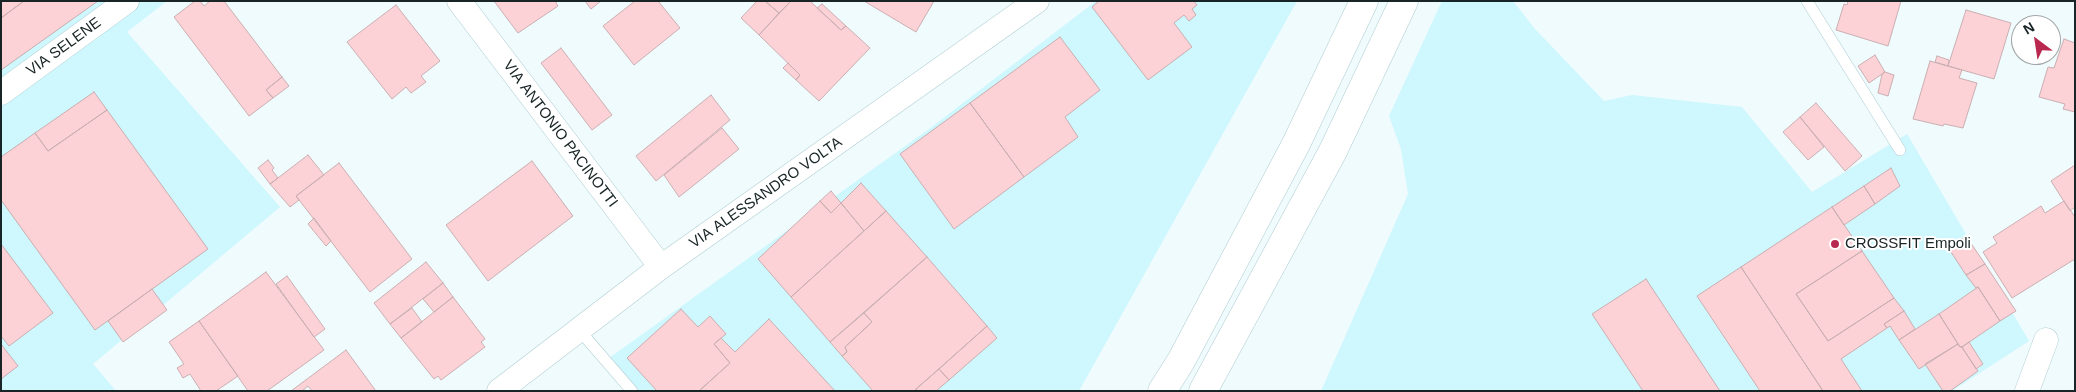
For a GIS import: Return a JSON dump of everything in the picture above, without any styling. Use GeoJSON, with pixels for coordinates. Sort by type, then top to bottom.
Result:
{"type":"FeatureCollection","features":[{"type":"Feature","properties":{"kind":"highway"},"geometry":{"type":"LineString","coordinates":[[1162,391],[1181,361],[1296,144],[1364,1]]}},
{"type":"Feature","properties":{"kind":"highway"},"geometry":{"type":"LineString","coordinates":[[1204,391],[1333,151],[1404,1]]}},
{"type":"Feature","properties":{"kind":"street","name":"VIA SELENE"},"geometry":{"type":"LineString","coordinates":[[1,93],[127,1]]}},
{"type":"Feature","properties":{"kind":"street","name":"VIA ANTONIO PACINOTTI"},"geometry":{"type":"LineString","coordinates":[[460,1],[661,267]]}},
{"type":"Feature","properties":{"kind":"street","name":"VIA ALESSANDRO VOLTA"},"geometry":{"type":"LineString","coordinates":[[499,391],[661,267],[1037,1]]}},
{"type":"Feature","properties":{"kind":"street"},"geometry":{"type":"LineString","coordinates":[[2027,391],[2046,340]]}},
{"type":"Feature","properties":{"kind":"lane"},"geometry":{"type":"LineString","coordinates":[[1807,1],[1900,150]]}},
{"type":"Feature","properties":{"kind":"lane"},"geometry":{"type":"LineString","coordinates":[[580,330],[632,391]]}},
{"type":"Feature","properties":{"kind":"shaded area"},"geometry":{"type":"Polygon","coordinates":[[[1,1],[167,1],[127,32],[280,207],[93,364],[116,391],[1,391],[1,1]]]}},
{"type":"Feature","properties":{"kind":"shaded area"},"geometry":{"type":"Polygon","coordinates":[[[1096,1],[1297,1],[1079,391],[632,391],[605,361],[929,129],[1096,1]]]}},
{"type":"Feature","properties":{"kind":"shaded area"},"geometry":{"type":"Polygon","coordinates":[[[1442,1],[1513,1],[1535,29],[1604,101],[1632,95],[1742,107],[1812,192],[1907,134],[2029,341],[1952,391],[1321,391],[1408,194],[1401,149],[1389,116],[1442,1]]]}},
{"type":"Feature","properties":{"kind":"building"},"geometry":{"type":"Polygon","coordinates":[[[1,1],[24,1],[1,18],[1,1]]]}},
{"type":"Feature","properties":{"kind":"building"},"geometry":{"type":"Polygon","coordinates":[[[24,1],[98,1],[1,70],[1,18],[24,1]]]}},
{"type":"Feature","properties":{"kind":"building"},"geometry":{"type":"Polygon","coordinates":[[[195,1],[200,1],[204,6],[210,1],[224,1],[282,77],[266,90],[273,98],[249,116],[174,17],[195,1]]]}},
{"type":"Feature","properties":{"kind":"building"},"geometry":{"type":"Polygon","coordinates":[[[494,1],[555,1],[558,6],[518,33],[494,1]]]}},
{"type":"Feature","properties":{"kind":"building"},"geometry":{"type":"Polygon","coordinates":[[[585,1],[601,1],[591,9],[585,1]]]}},
{"type":"Feature","properties":{"kind":"building"},"geometry":{"type":"Polygon","coordinates":[[[635,1],[658,1],[680,28],[634,65],[603,26],[635,1]]]}},
{"type":"Feature","properties":{"kind":"building"},"geometry":{"type":"Polygon","coordinates":[[[757,1],[765,1],[779,13],[759,35],[741,18],[757,1]]]}},
{"type":"Feature","properties":{"kind":"building"},"geometry":{"type":"Polygon","coordinates":[[[765,1],[791,1],[779,13],[765,1]]]}},
{"type":"Feature","properties":{"kind":"building"},"geometry":{"type":"Polygon","coordinates":[[[791,1],[810,1],[841,30],[846,26],[870,48],[819,101],[796,80],[800,75],[759,35],[791,1]]]}},
{"type":"Feature","properties":{"kind":"building"},"geometry":{"type":"Polygon","coordinates":[[[864,1],[934,1],[916,32],[864,1]]]}},
{"type":"Feature","properties":{"kind":"building"},"geometry":{"type":"Polygon","coordinates":[[[1099,1],[1194,1],[1197,5],[1192,9],[1196,15],[1189,21],[1184,15],[1174,23],[1192,47],[1148,80],[1092,7],[1099,1]]]}},
{"type":"Feature","properties":{"kind":"building"},"geometry":{"type":"Polygon","coordinates":[[[1848,1],[1901,1],[1888,46],[1836,30],[1844,4],[1847,5],[1848,1]]]}},
{"type":"Feature","properties":{"kind":"building"},"geometry":{"type":"Polygon","coordinates":[[[822,4],[846,26],[841,30],[817,8],[822,4]]]}},
{"type":"Feature","properties":{"kind":"building"},"geometry":{"type":"Polygon","coordinates":[[[396,5],[440,61],[421,76],[426,82],[411,93],[406,87],[392,99],[347,42],[396,5]]]}},
{"type":"Feature","properties":{"kind":"building"},"geometry":{"type":"Polygon","coordinates":[[[1966,10],[2011,23],[1994,79],[1948,66],[1966,10]]]}},
{"type":"Feature","properties":{"kind":"building"},"geometry":{"type":"Polygon","coordinates":[[[1060,37],[1100,90],[1065,117],[1078,137],[1024,177],[970,103],[1060,37]]]}},
{"type":"Feature","properties":{"kind":"building"},"geometry":{"type":"Polygon","coordinates":[[[2064,39],[2075,43],[2075,112],[2063,109],[2065,104],[2039,97],[2048,67],[2054,68],[2055,65],[2061,65],[2061,48],[2064,39]]]}},
{"type":"Feature","properties":{"kind":"building"},"geometry":{"type":"Polygon","coordinates":[[[561,48],[612,115],[592,130],[541,63],[561,48]]]}},
{"type":"Feature","properties":{"kind":"building"},"geometry":{"type":"Polygon","coordinates":[[[1875,55],[1885,72],[1869,83],[1858,66],[1875,55]]]}},
{"type":"Feature","properties":{"kind":"building"},"geometry":{"type":"Polygon","coordinates":[[[1937,56],[1949,60],[1948,66],[1935,62],[1937,56]]]}},
{"type":"Feature","properties":{"kind":"building"},"geometry":{"type":"Polygon","coordinates":[[[1930,61],[1962,70],[1959,78],[1977,83],[1963,128],[1944,124],[1943,126],[1913,119],[1930,61]]]}},
{"type":"Feature","properties":{"kind":"building"},"geometry":{"type":"Polygon","coordinates":[[[788,63],[800,75],[796,80],[783,68],[788,63]]]}},
{"type":"Feature","properties":{"kind":"building"},"geometry":{"type":"Polygon","coordinates":[[[1885,72],[1894,75],[1888,96],[1878,93],[1882,74],[1885,72]]]}},
{"type":"Feature","properties":{"kind":"building"},"geometry":{"type":"Polygon","coordinates":[[[282,77],[289,86],[273,98],[266,90],[282,77]]]}},
{"type":"Feature","properties":{"kind":"building"},"geometry":{"type":"Polygon","coordinates":[[[94,92],[107,110],[48,151],[35,133],[94,92]]]}},
{"type":"Feature","properties":{"kind":"building"},"geometry":{"type":"Polygon","coordinates":[[[711,95],[730,120],[656,181],[636,156],[711,95]]]}},
{"type":"Feature","properties":{"kind":"building"},"geometry":{"type":"Polygon","coordinates":[[[970,103],[1024,177],[954,229],[900,154],[970,103]]]}},
{"type":"Feature","properties":{"kind":"building"},"geometry":{"type":"Polygon","coordinates":[[[1816,103],[1862,156],[1845,171],[1800,117],[1816,103]]]}},
{"type":"Feature","properties":{"kind":"building"},"geometry":{"type":"Polygon","coordinates":[[[107,110],[208,249],[95,330],[1,200],[1,157],[35,133],[48,151],[107,110]]]}},
{"type":"Feature","properties":{"kind":"building"},"geometry":{"type":"Polygon","coordinates":[[[1800,117],[1824,147],[1808,160],[1783,132],[1800,117]]]}},
{"type":"Feature","properties":{"kind":"building"},"geometry":{"type":"Polygon","coordinates":[[[722,128],[739,149],[679,197],[664,175],[722,128]]]}},
{"type":"Feature","properties":{"kind":"building"},"geometry":{"type":"Polygon","coordinates":[[[308,155],[324,175],[296,196],[299,200],[290,207],[270,184],[308,155]]]}},
{"type":"Feature","properties":{"kind":"building"},"geometry":{"type":"Polygon","coordinates":[[[268,160],[278,178],[270,184],[258,168],[268,160]]]}},
{"type":"Feature","properties":{"kind":"building"},"geometry":{"type":"Polygon","coordinates":[[[532,161],[573,216],[488,281],[446,225],[532,161]]]}},
{"type":"Feature","properties":{"kind":"building"},"geometry":{"type":"Polygon","coordinates":[[[339,163],[412,259],[370,292],[296,196],[339,163]]]}},
{"type":"Feature","properties":{"kind":"building"},"geometry":{"type":"Polygon","coordinates":[[[2075,165],[2075,207],[2070,211],[2051,181],[2075,165]]]}},
{"type":"Feature","properties":{"kind":"building"},"geometry":{"type":"Polygon","coordinates":[[[1891,168],[1900,186],[1875,204],[1864,186],[1891,168]]]}},
{"type":"Feature","properties":{"kind":"building"},"geometry":{"type":"Polygon","coordinates":[[[861,183],[886,211],[864,231],[841,203],[861,183]]]}},
{"type":"Feature","properties":{"kind":"building"},"geometry":{"type":"Polygon","coordinates":[[[1864,186],[1875,204],[1844,225],[1832,207],[1864,186]]]}},
{"type":"Feature","properties":{"kind":"building"},"geometry":{"type":"Polygon","coordinates":[[[831,191],[841,203],[831,213],[820,201],[831,191]]]}},
{"type":"Feature","properties":{"kind":"building"},"geometry":{"type":"Polygon","coordinates":[[[820,201],[831,213],[841,203],[864,231],[791,297],[758,259],[820,201]]]}},
{"type":"Feature","properties":{"kind":"building"},"geometry":{"type":"Polygon","coordinates":[[[2064,201],[2075,217],[2075,259],[2012,298],[1983,252],[1997,243],[1993,237],[2041,206],[2045,213],[2064,201]]]}},
{"type":"Feature","properties":{"kind":"building"},"geometry":{"type":"Polygon","coordinates":[[[1832,207],[1862,251],[1796,294],[1828,341],[1894,298],[1904,311],[1884,324],[1887,328],[1841,359],[1862,391],[1823,391],[1741,267],[1832,207]]]}},
{"type":"Feature","properties":{"kind":"building"},"geometry":{"type":"Polygon","coordinates":[[[886,211],[927,257],[830,342],[791,297],[886,211]]]}},
{"type":"Feature","properties":{"kind":"building"},"geometry":{"type":"Polygon","coordinates":[[[314,218],[331,241],[326,246],[308,224],[314,218]]]}},
{"type":"Feature","properties":{"kind":"building"},"geometry":{"type":"Polygon","coordinates":[[[1966,236],[1985,264],[1966,275],[1949,249],[1966,236]]]}},
{"type":"Feature","properties":{"kind":"building"},"geometry":{"type":"Polygon","coordinates":[[[1,244],[53,313],[9,346],[1,336],[1,244]]]}},
{"type":"Feature","properties":{"kind":"building"},"geometry":{"type":"Polygon","coordinates":[[[1862,251],[1894,298],[1828,341],[1796,294],[1862,251]]]}},
{"type":"Feature","properties":{"kind":"building"},"geometry":{"type":"Polygon","coordinates":[[[927,257],[987,326],[914,391],[873,391],[842,356],[847,352],[845,347],[872,322],[864,313],[927,257]]]}},
{"type":"Feature","properties":{"kind":"building"},"geometry":{"type":"Polygon","coordinates":[[[426,262],[443,283],[390,324],[374,303],[426,262]]]}},
{"type":"Feature","properties":{"kind":"building"},"geometry":{"type":"Polygon","coordinates":[[[1985,264],[2016,311],[2000,321],[1978,287],[1976,288],[1966,275],[1985,264]]]}},
{"type":"Feature","properties":{"kind":"building"},"geometry":{"type":"Polygon","coordinates":[[[1741,267],[1823,391],[1760,391],[1697,296],[1741,267]]]}},
{"type":"Feature","properties":{"kind":"building"},"geometry":{"type":"Polygon","coordinates":[[[266,272],[324,350],[267,391],[248,391],[199,321],[266,272]]]}},
{"type":"Feature","properties":{"kind":"building"},"geometry":{"type":"Polygon","coordinates":[[[287,276],[325,329],[314,337],[276,284],[287,276]]]}},
{"type":"Feature","properties":{"kind":"building"},"geometry":{"type":"Polygon","coordinates":[[[1646,279],[1720,391],[1643,391],[1592,314],[1646,279]]]}},
{"type":"Feature","properties":{"kind":"building"},"geometry":{"type":"Polygon","coordinates":[[[443,283],[453,297],[434,312],[423,299],[443,283]]]}},
{"type":"Feature","properties":{"kind":"building"},"geometry":{"type":"Polygon","coordinates":[[[1978,287],[2000,321],[1960,347],[1939,314],[1978,287]]]}},
{"type":"Feature","properties":{"kind":"building"},"geometry":{"type":"Polygon","coordinates":[[[152,289],[167,310],[123,342],[108,321],[152,289]]]}},
{"type":"Feature","properties":{"kind":"building"},"geometry":{"type":"Polygon","coordinates":[[[453,297],[485,339],[481,342],[485,347],[441,380],[438,376],[434,379],[401,338],[453,297]]]}},
{"type":"Feature","properties":{"kind":"building"},"geometry":{"type":"Polygon","coordinates":[[[412,308],[422,322],[401,338],[390,324],[412,308]]]}},
{"type":"Feature","properties":{"kind":"building"},"geometry":{"type":"Polygon","coordinates":[[[681,309],[698,327],[710,316],[726,334],[714,344],[730,363],[699,391],[657,391],[627,358],[681,309]]]}},
{"type":"Feature","properties":{"kind":"building"},"geometry":{"type":"Polygon","coordinates":[[[1904,311],[1915,329],[1899,340],[1890,326],[1887,328],[1884,324],[1904,311]]]}},
{"type":"Feature","properties":{"kind":"building"},"geometry":{"type":"Polygon","coordinates":[[[864,313],[872,322],[845,347],[847,352],[842,356],[830,342],[864,313]]]}},
{"type":"Feature","properties":{"kind":"building"},"geometry":{"type":"Polygon","coordinates":[[[1939,314],[1958,344],[1919,369],[1899,340],[1939,314]]]}},
{"type":"Feature","properties":{"kind":"building"},"geometry":{"type":"Polygon","coordinates":[[[769,319],[835,391],[699,391],[730,363],[714,344],[721,338],[735,352],[769,319]]]}},
{"type":"Feature","properties":{"kind":"building"},"geometry":{"type":"Polygon","coordinates":[[[199,321],[238,376],[216,391],[201,391],[190,374],[183,378],[177,368],[184,364],[169,342],[199,321]]]}},
{"type":"Feature","properties":{"kind":"building"},"geometry":{"type":"Polygon","coordinates":[[[987,326],[997,338],[949,380],[939,369],[987,326]]]}},
{"type":"Feature","properties":{"kind":"building"},"geometry":{"type":"Polygon","coordinates":[[[1969,342],[1983,364],[1976,369],[1962,347],[1969,342]]]}},
{"type":"Feature","properties":{"kind":"building"},"geometry":{"type":"Polygon","coordinates":[[[1,344],[18,366],[1,379],[1,344]]]}},
{"type":"Feature","properties":{"kind":"building"},"geometry":{"type":"Polygon","coordinates":[[[1958,344],[1978,371],[1950,391],[1943,391],[1925,364],[1958,344]]]}},
{"type":"Feature","properties":{"kind":"building"},"geometry":{"type":"Polygon","coordinates":[[[346,350],[376,391],[312,391],[308,386],[302,391],[291,391],[346,350]]]}},
{"type":"Feature","properties":{"kind":"building"},"geometry":{"type":"Polygon","coordinates":[[[939,369],[949,380],[936,391],[917,391],[916,389],[939,369]]]}},
{"type":"Feature","properties":{"kind":"place","name":"CROSSFIT Empoli"},"geometry":{"type":"Point","coordinates":[1835,244]}}]}
